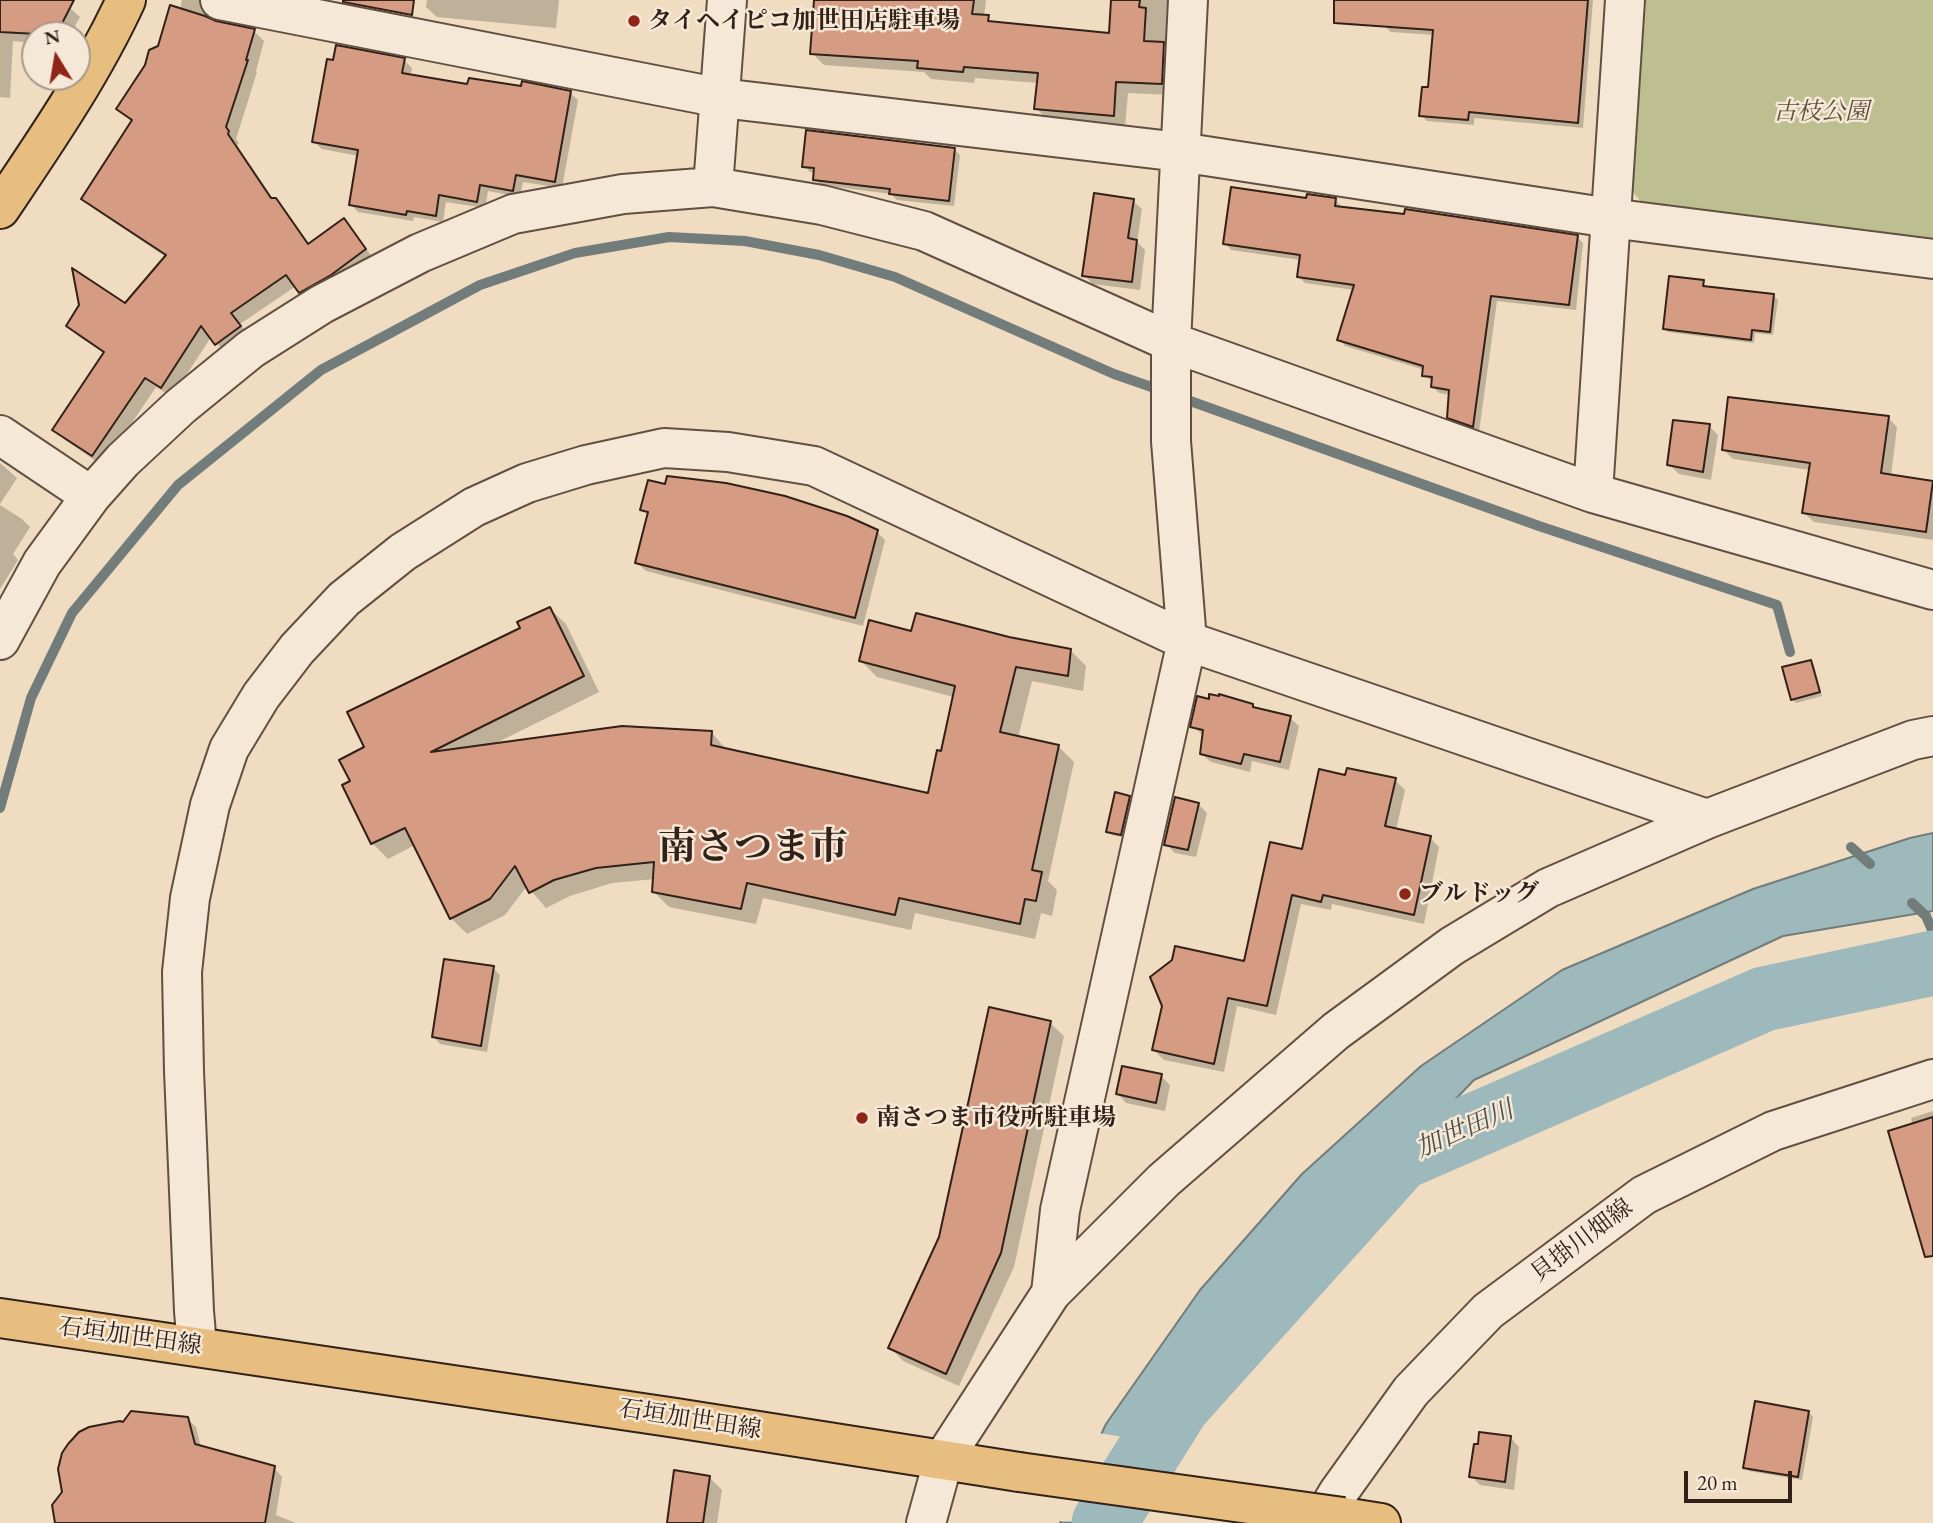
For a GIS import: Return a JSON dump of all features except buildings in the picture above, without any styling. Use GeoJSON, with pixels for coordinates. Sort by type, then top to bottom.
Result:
{"type":"FeatureCollection","features":[{"type":"Feature","properties":{"kind":"main road"},"geometry":{"type":"LineString","coordinates":[[0,209],[45,142],[109,37],[126,0]]}},
{"type":"Feature","properties":{"kind":"main road","name":"石垣加世田線"},"geometry":{"type":"LineString","coordinates":[[0,1318],[944,1458],[1331,1520],[1381,1523]]}},
{"type":"Feature","properties":{"kind":"street"},"geometry":{"type":"LineString","coordinates":[[220,0],[721,98],[1180,152],[1611,218],[1933,259]]}},
{"type":"Feature","properties":{"kind":"street"},"geometry":{"type":"LineString","coordinates":[[713,187],[727,0]]}},
{"type":"Feature","properties":{"kind":"street"},"geometry":{"type":"LineString","coordinates":[[1051,1293],[1060,1210],[1186,642],[1171,419],[1171,352],[1188,0]]}},
{"type":"Feature","properties":{"kind":"street"},"geometry":{"type":"LineString","coordinates":[[1593,493],[1625,0]]}},
{"type":"Feature","properties":{"kind":"street"},"geometry":{"type":"LineString","coordinates":[[0,640],[42,563],[91,496],[123,460],[181,406],[251,349],[322,304],[419,253],[513,214],[623,194],[713,187],[822,205],[924,231],[1171,352],[1593,493],[1933,590]]}},
{"type":"Feature","properties":{"kind":"street"},"geometry":{"type":"LineString","coordinates":[[0,435],[91,496]]}},
{"type":"Feature","properties":{"kind":"street"},"geometry":{"type":"LineString","coordinates":[[185,1344],[194,1311],[182,972],[190,898],[210,805],[229,749],[261,696],[297,649],[344,599],[403,552],[443,526],[474,507],[527,484],[586,465],[664,448],[727,452],[814,466],[1186,642],[1707,819]]}},
{"type":"Feature","properties":{"kind":"street"},"geometry":{"type":"LineString","coordinates":[[926,1523],[944,1458],[1051,1293],[1184,1162],[1336,1031],[1452,946],[1548,888],[1707,819],[1913,740],[1933,736]]}},
{"type":"Feature","properties":{"kind":"street","name":"貝掛川畑線"},"geometry":{"type":"LineString","coordinates":[[1331,1520],[1338,1493],[1411,1391],[1488,1311],[1644,1195],[1773,1131],[1933,1079]]}},
{"type":"Feature","properties":{"kind":"green space","name":"古枝公園"},"geometry":{"type":"Polygon","coordinates":[[[1643,0],[1933,0],[1933,241],[1641,202],[1630,188],[1643,0]]]}},
{"type":"Feature","properties":{"kind":"water"},"geometry":{"type":"Polygon","coordinates":[[[1933,833],[1933,911],[1783,936],[1474,1080],[1272,1290],[1179,1421],[1127,1523],[1060,1523],[1106,1424],[1200,1290],[1302,1174],[1421,1066],[1562,970],[1753,889],[1933,833]]]}},
{"type":"Feature","properties":{"kind":"pier"},"geometry":{"type":"Polygon","coordinates":[[[1098,1433],[1171,1444],[1131,1523],[1057,1521],[1098,1433]]]}},
{"type":"Feature","properties":{"kind":"waterway"},"geometry":{"type":"LineString","coordinates":[[0,808],[31,698],[72,613],[178,485],[321,370],[480,285],[575,253],[669,237],[745,241],[819,255],[895,277],[1114,374],[1163,391]]}},
{"type":"Feature","properties":{"kind":"waterway"},"geometry":{"type":"LineString","coordinates":[[1179,397],[1539,526],[1777,605],[1790,652]]}},
{"type":"Feature","properties":{"kind":"waterway"},"geometry":{"type":"LineString","coordinates":[[1851,847],[1870,864]]}},
{"type":"Feature","properties":{"kind":"waterway"},"geometry":{"type":"LineString","coordinates":[[1912,903],[1926,916],[1933,932]]}},
{"type":"Feature","properties":{"kind":"waterway","name":"加世田川"},"geometry":{"type":"LineString","coordinates":[[1104,1523],[1178,1405],[1400,1158],[1764,999],[1933,963]]}},
{"type":"Feature","properties":{"kind":"place","name":"タイヘイピコ加世田店駐車場"},"geometry":{"type":"Point","coordinates":[634,21]}},
{"type":"Feature","properties":{"kind":"place","name":"ブルドッグ"},"geometry":{"type":"Point","coordinates":[1405,894]}},
{"type":"Feature","properties":{"kind":"place","name":"南さつま市役所駐車場"},"geometry":{"type":"Point","coordinates":[862,1118]}},
{"type":"Feature","properties":{"kind":"district","name":"南さつま市"},"geometry":{"type":"Point","coordinates":[753,849]}}]}
